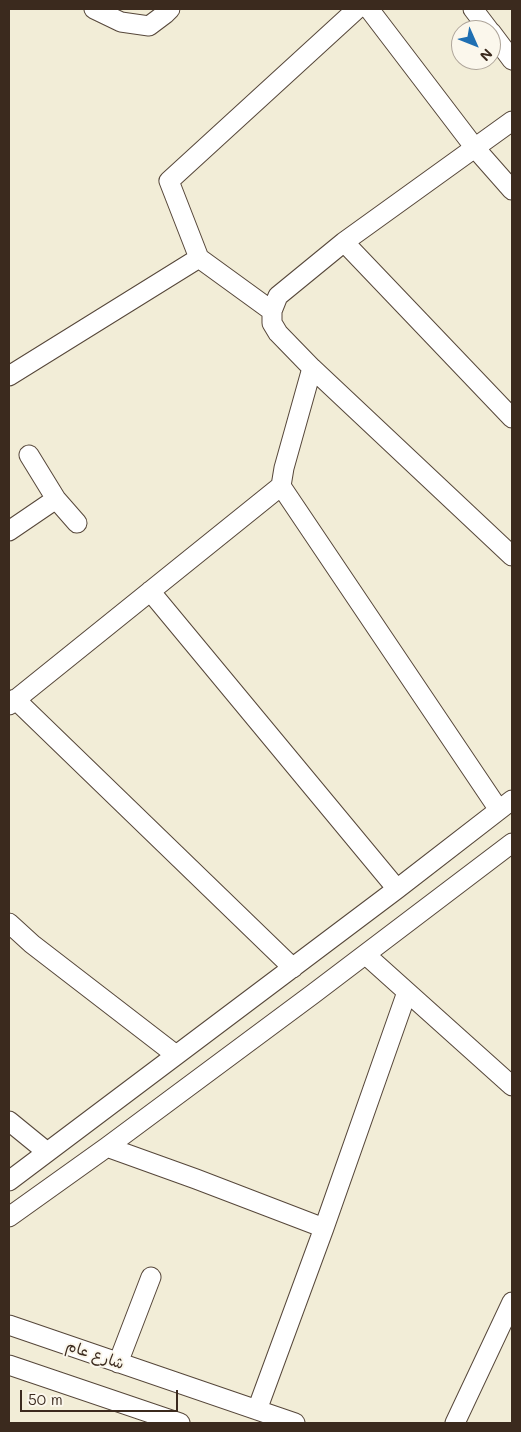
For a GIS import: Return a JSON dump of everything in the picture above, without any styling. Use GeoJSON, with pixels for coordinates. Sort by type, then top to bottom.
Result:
{"type":"FeatureCollection","features":[{"type":"Feature","properties":{"kind":"street"},"geometry":{"type":"LineString","coordinates":[[94,9],[121,22],[149,26],[170,9]]}},
{"type":"Feature","properties":{"kind":"street"},"geometry":{"type":"LineString","coordinates":[[272,311],[199,258],[169,181],[357,9]]}},
{"type":"Feature","properties":{"kind":"street"},"geometry":{"type":"LineString","coordinates":[[369,9],[475,148],[512,190]]}},
{"type":"Feature","properties":{"kind":"street"},"geometry":{"type":"LineString","coordinates":[[473,9],[482,20]]}},
{"type":"Feature","properties":{"kind":"street"},"geometry":{"type":"LineString","coordinates":[[501,46],[512,60]]}},
{"type":"Feature","properties":{"kind":"street"},"geometry":{"type":"LineString","coordinates":[[512,121],[344,242],[278,296],[272,311],[272,323],[278,333],[312,368],[512,556]]}},
{"type":"Feature","properties":{"kind":"street"},"geometry":{"type":"LineString","coordinates":[[344,242],[512,418]]}},
{"type":"Feature","properties":{"kind":"street"},"geometry":{"type":"LineString","coordinates":[[9,376],[199,258]]}},
{"type":"Feature","properties":{"kind":"street"},"geometry":{"type":"LineString","coordinates":[[293,968],[12,702],[280,486],[312,368]]}},
{"type":"Feature","properties":{"kind":"street"},"geometry":{"type":"LineString","coordinates":[[29,455],[56,499],[77,523]]}},
{"type":"Feature","properties":{"kind":"street"},"geometry":{"type":"LineString","coordinates":[[9,1181],[506,805],[280,486]]}},
{"type":"Feature","properties":{"kind":"street"},"geometry":{"type":"LineString","coordinates":[[9,532],[56,499]]}},
{"type":"Feature","properties":{"kind":"street"},"geometry":{"type":"LineString","coordinates":[[150,591],[397,889]]}},
{"type":"Feature","properties":{"kind":"street"},"geometry":{"type":"LineString","coordinates":[[9,1217],[107,1147],[366,955],[512,843]]}},
{"type":"Feature","properties":{"kind":"street"},"geometry":{"type":"LineString","coordinates":[[9,922],[32,944],[176,1056]]}},
{"type":"Feature","properties":{"kind":"street"},"geometry":{"type":"LineString","coordinates":[[366,955],[512,1086]]}},
{"type":"Feature","properties":{"kind":"street"},"geometry":{"type":"LineString","coordinates":[[257,1410],[324,1228],[407,992]]}},
{"type":"Feature","properties":{"kind":"street"},"geometry":{"type":"LineString","coordinates":[[9,1121],[47,1152]]}},
{"type":"Feature","properties":{"kind":"street"},"geometry":{"type":"LineString","coordinates":[[107,1147],[324,1228]]}},
{"type":"Feature","properties":{"kind":"street"},"geometry":{"type":"LineString","coordinates":[[118,1364],[151,1276]]}},
{"type":"Feature","properties":{"kind":"street"},"geometry":{"type":"LineString","coordinates":[[454,1423],[512,1302]]}},
{"type":"Feature","properties":{"kind":"street","name":"شارع عام"},"geometry":{"type":"LineString","coordinates":[[9,1325],[118,1364],[295,1423]]}},
{"type":"Feature","properties":{"kind":"street"},"geometry":{"type":"LineString","coordinates":[[9,1365],[180,1423]]}}]}
